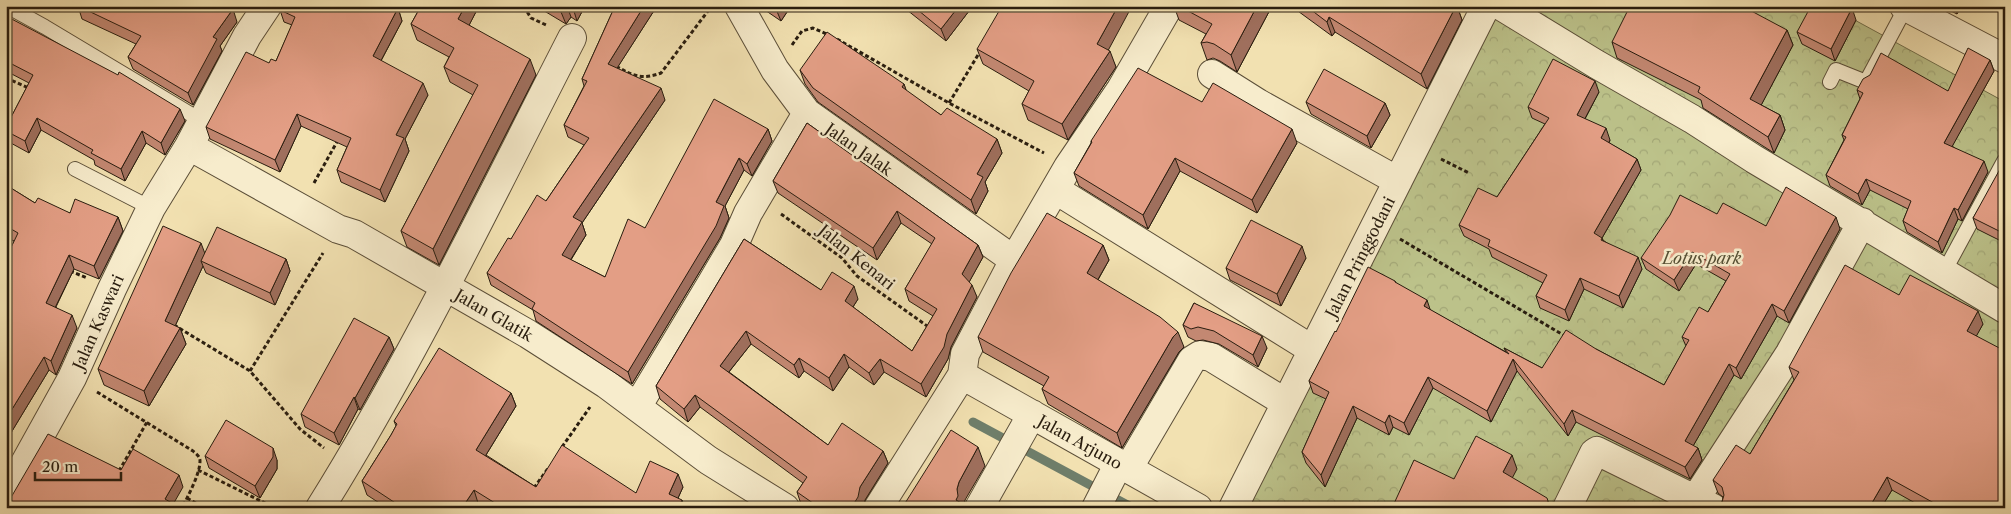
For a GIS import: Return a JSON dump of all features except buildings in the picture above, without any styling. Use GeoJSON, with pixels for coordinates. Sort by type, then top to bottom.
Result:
{"type":"FeatureCollection","features":[{"type":"Feature","properties":{"kind":"street","name":"Jalan Kaswari"},"geometry":{"type":"LineString","coordinates":[[6,497],[72,378],[151,208],[189,146],[247,36],[267,6]]}},
{"type":"Feature","properties":{"kind":"street","name":"Jalan Jalak"},"geometry":{"type":"LineString","coordinates":[[739,6],[774,70],[807,113],[1014,260]]}},
{"type":"Feature","properties":{"kind":"street"},"geometry":{"type":"LineString","coordinates":[[878,508],[963,365],[1014,260],[1062,178],[1120,89],[1169,6]]}},
{"type":"Feature","properties":{"kind":"street","name":"Jalan Pringgodani"},"geometry":{"type":"LineString","coordinates":[[1233,508],[1486,6]]}},
{"type":"Feature","properties":{"kind":"street"},"geometry":{"type":"LineString","coordinates":[[1501,6],[1596,64],[1692,118],[1754,159],[2005,309]]}},
{"type":"Feature","properties":{"kind":"street"},"geometry":{"type":"LineString","coordinates":[[1911,8],[2005,59]]}},
{"type":"Feature","properties":{"kind":"street"},"geometry":{"type":"LineString","coordinates":[[320,508],[346,465],[445,286],[572,38]]}},
{"type":"Feature","properties":{"kind":"street"},"geometry":{"type":"LineString","coordinates":[[1212,74],[1258,104],[1398,181]]}},
{"type":"Feature","properties":{"kind":"street"},"geometry":{"type":"LineString","coordinates":[[637,407],[711,284],[758,197],[807,113]]}},
{"type":"Feature","properties":{"kind":"street","name":"Jalan Glatik"},"geometry":{"type":"LineString","coordinates":[[189,146],[338,229],[354,234],[528,334],[606,384],[708,460],[785,508]]}},
{"type":"Feature","properties":{"kind":"street"},"geometry":{"type":"LineString","coordinates":[[1062,178],[1313,350]]}},
{"type":"Feature","properties":{"kind":"street"},"geometry":{"type":"LineString","coordinates":[[1567,508],[1594,453],[1597,451],[1705,503],[1862,222]]}},
{"type":"Feature","properties":{"kind":"street"},"geometry":{"type":"LineString","coordinates":[[1096,508],[1192,360],[1200,356],[1212,357],[1286,403]]}},
{"type":"Feature","properties":{"kind":"street","name":"Jalan Arjuno"},"geometry":{"type":"LineString","coordinates":[[963,365],[1032,414],[1198,508]]}},
{"type":"Feature","properties":{"kind":"street"},"geometry":{"type":"LineString","coordinates":[[979,508],[1032,414]]}},
{"type":"Feature","properties":{"kind":"lane"},"geometry":{"type":"LineString","coordinates":[[7,6],[63,37],[202,121]]}},
{"type":"Feature","properties":{"kind":"lane"},"geometry":{"type":"LineString","coordinates":[[1830,82],[1836,70],[1866,82],[1911,8]]}},
{"type":"Feature","properties":{"kind":"lane"},"geometry":{"type":"LineString","coordinates":[[1944,272],[2004,161]]}},
{"type":"Feature","properties":{"kind":"lane"},"geometry":{"type":"LineString","coordinates":[[75,169],[151,208]]}},
{"type":"Feature","properties":{"kind":"path"},"geometry":{"type":"LineString","coordinates":[[609,61],[631,75],[648,78],[661,73],[712,6]]}},
{"type":"Feature","properties":{"kind":"path"},"geometry":{"type":"LineString","coordinates":[[774,70],[802,31],[813,28],[825,32],[949,103],[1037,148],[1062,178]]}},
{"type":"Feature","properties":{"kind":"path"},"geometry":{"type":"LineString","coordinates":[[949,103],[983,47]]}},
{"type":"Feature","properties":{"kind":"path"},"geometry":{"type":"LineString","coordinates":[[6,78],[38,93]]}},
{"type":"Feature","properties":{"kind":"path"},"geometry":{"type":"LineString","coordinates":[[301,207],[339,138]]}},
{"type":"Feature","properties":{"kind":"path","name":"Jalan Kenari"},"geometry":{"type":"LineString","coordinates":[[758,197],[842,258],[857,276],[963,365]]}},
{"type":"Feature","properties":{"kind":"path"},"geometry":{"type":"LineString","coordinates":[[1376,225],[1570,338]]}},
{"type":"Feature","properties":{"kind":"path"},"geometry":{"type":"LineString","coordinates":[[250,371],[338,229]]}},
{"type":"Feature","properties":{"kind":"path"},"geometry":{"type":"LineString","coordinates":[[15,236],[11,245],[21,250]]}},
{"type":"Feature","properties":{"kind":"path"},"geometry":{"type":"LineString","coordinates":[[66,270],[112,289]]}},
{"type":"Feature","properties":{"kind":"path"},"geometry":{"type":"LineString","coordinates":[[172,324],[250,371],[300,429],[346,465]]}},
{"type":"Feature","properties":{"kind":"path"},"geometry":{"type":"LineString","coordinates":[[72,378],[193,450],[199,456],[198,470],[182,508]]}},
{"type":"Feature","properties":{"kind":"path"},"geometry":{"type":"LineString","coordinates":[[558,454],[606,384]]}},
{"type":"Feature","properties":{"kind":"path"},"geometry":{"type":"LineString","coordinates":[[118,473],[147,422]]}},
{"type":"Feature","properties":{"kind":"path"},"geometry":{"type":"LineString","coordinates":[[531,492],[553,461]]}},
{"type":"Feature","properties":{"kind":"path"},"geometry":{"type":"LineString","coordinates":[[198,470],[275,508]]}},
{"type":"Feature","properties":{"kind":"path"},"geometry":{"type":"LineString","coordinates":[[187,498],[204,508]]}},
{"type":"Feature","properties":{"kind":"green space","name":"Lotus park"},"geometry":{"type":"Polygon","coordinates":[[[1502,6],[1829,6],[2005,102],[2005,508],[1242,506],[1502,6]]]}},
{"type":"Feature","properties":{"kind":"waterway"},"geometry":{"type":"LineString","coordinates":[[973,422],[1133,508]]}}]}
